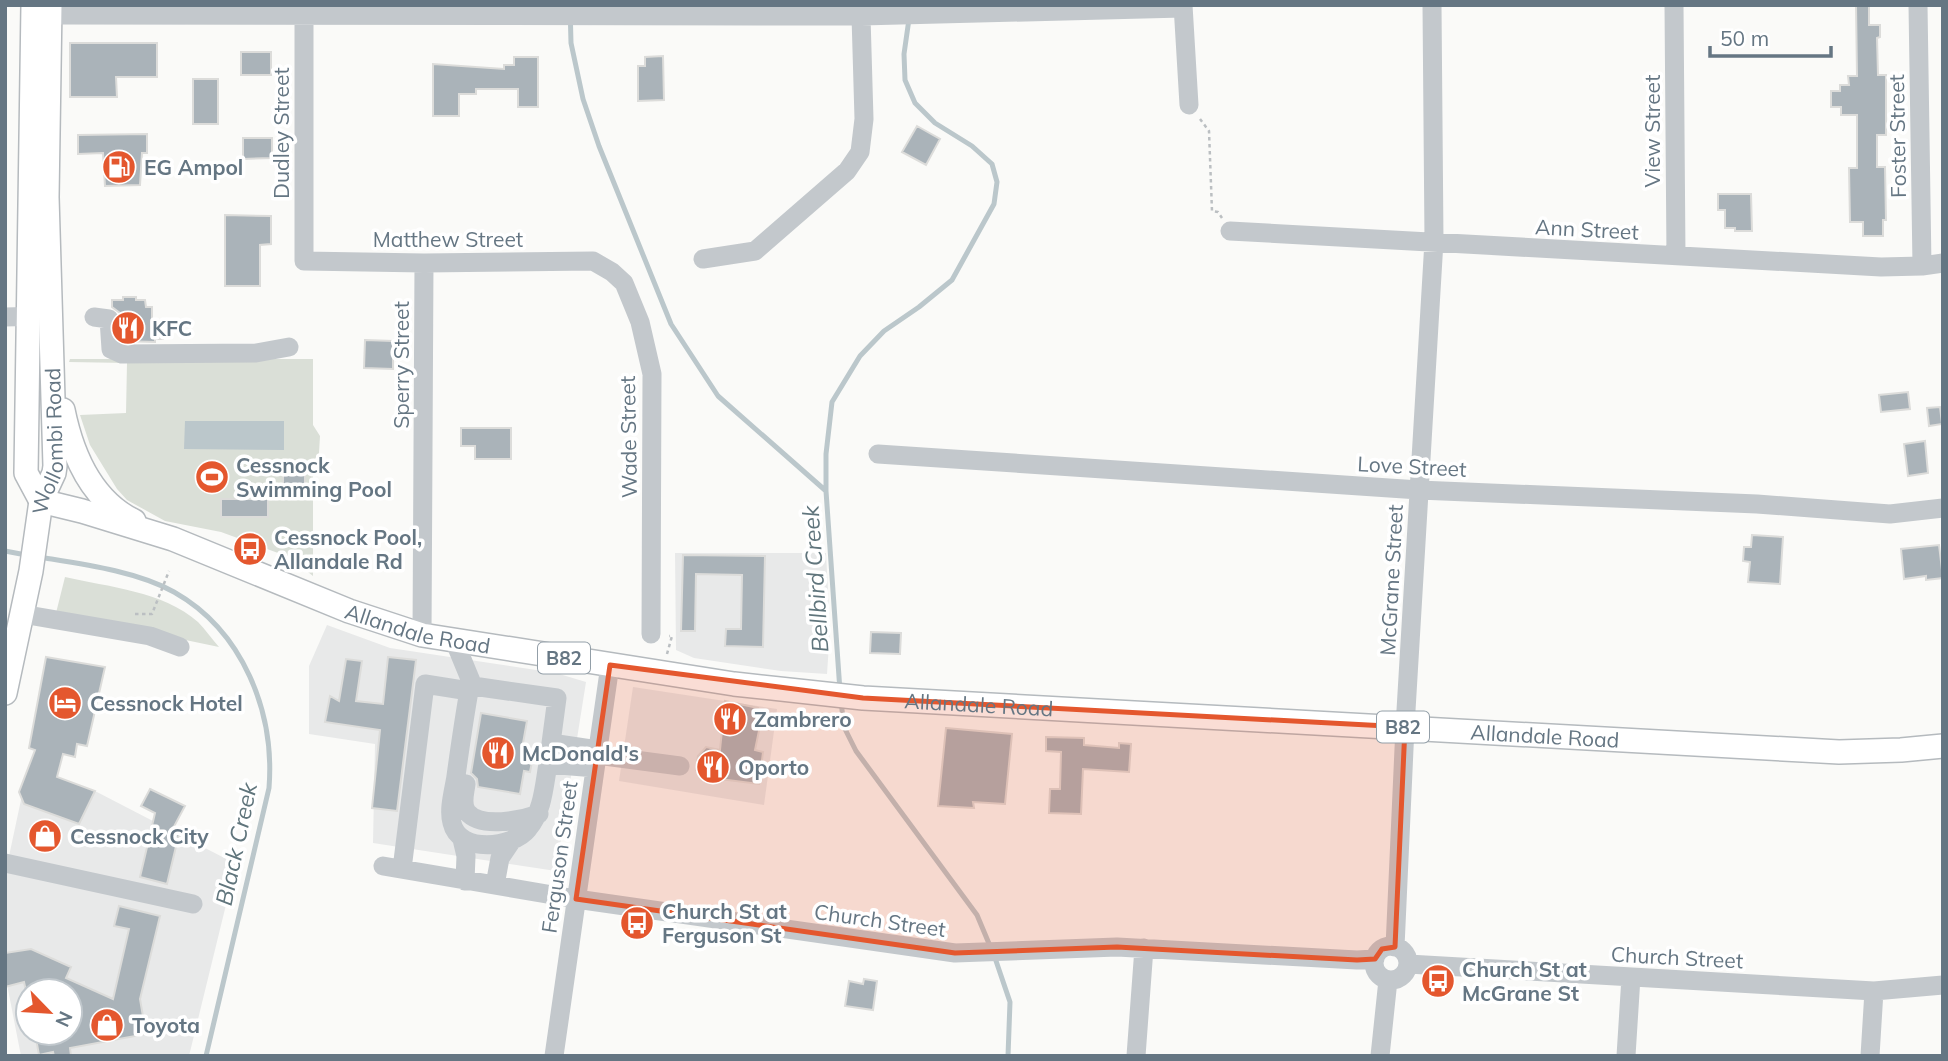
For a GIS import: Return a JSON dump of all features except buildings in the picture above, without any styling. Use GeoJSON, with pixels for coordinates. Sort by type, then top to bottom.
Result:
{"type":"FeatureCollection","features":[{"type":"Feature","properties":{"kind":"main road","name":"Wollombi Road"},"geometry":{"type":"LineString","coordinates":[[41,502],[54,473],[54,369],[39,316],[32,54],[44,8]]}},
{"type":"Feature","properties":{"kind":"main road","name":"Wollombi Road"},"geometry":{"type":"LineString","coordinates":[[41,502],[26,473],[47,197],[44,8]]}},
{"type":"Feature","properties":{"kind":"main road"},"geometry":{"type":"LineString","coordinates":[[54,369],[78,463],[89,480],[127,517],[173,539]]}},
{"type":"Feature","properties":{"kind":"main road","name":"Allandale Road"},"geometry":{"type":"LineString","coordinates":[[41,502],[82,510],[173,539],[367,618],[422,635],[811,694],[1839,752],[1943,746]]}},
{"type":"Feature","properties":{"kind":"main road"},"geometry":{"type":"LineString","coordinates":[[5,693],[31,571],[41,502]]}},
{"type":"Feature","properties":{"kind":"street","name":"McGrane Street"},"geometry":{"type":"LineString","coordinates":[[1395,947],[1405,727],[1434,241],[1432,5]]}},
{"type":"Feature","properties":{"kind":"street","name":"View Street"},"geometry":{"type":"LineString","coordinates":[[1674,5],[1676,256]]}},
{"type":"Feature","properties":{"kind":"street","name":"Foster Street"},"geometry":{"type":"LineString","coordinates":[[1917,5],[1922,266]]}},
{"type":"Feature","properties":{"kind":"street"},"geometry":{"type":"LineString","coordinates":[[44,8],[599,17],[709,10],[861,16],[1184,7],[1189,105]]}},
{"type":"Feature","properties":{"kind":"street","name":"Dudley Street"},"geometry":{"type":"LineString","coordinates":[[304,11],[304,261]]}},
{"type":"Feature","properties":{"kind":"street"},"geometry":{"type":"LineString","coordinates":[[704,258],[755,251],[847,171],[860,152],[864,119],[861,16]]}},
{"type":"Feature","properties":{"kind":"street","name":"Ann Street"},"geometry":{"type":"LineString","coordinates":[[1230,231],[1881,267],[1943,263]]}},
{"type":"Feature","properties":{"kind":"street","name":"Matthew Street"},"geometry":{"type":"LineString","coordinates":[[304,261],[593,261]]}},
{"type":"Feature","properties":{"kind":"street","name":"Wade Street"},"geometry":{"type":"LineString","coordinates":[[593,261],[624,283],[640,322],[652,374],[651,634]]}},
{"type":"Feature","properties":{"kind":"street","name":"Sperry Street"},"geometry":{"type":"LineString","coordinates":[[422,635],[425,263]]}},
{"type":"Feature","properties":{"kind":"street"},"geometry":{"type":"LineString","coordinates":[[5,317],[39,316]]}},
{"type":"Feature","properties":{"kind":"street"},"geometry":{"type":"LineString","coordinates":[[94,317],[109,319],[111,349],[122,354],[268,352],[289,347]]}},
{"type":"Feature","properties":{"kind":"street","name":"Love Street"},"geometry":{"type":"LineString","coordinates":[[878,454],[1419,489],[1756,504],[1890,514],[1943,508]]}},
{"type":"Feature","properties":{"kind":"street"},"geometry":{"type":"LineString","coordinates":[[22,614],[150,636],[180,647]]}},
{"type":"Feature","properties":{"kind":"street"},"geometry":{"type":"LineString","coordinates":[[454,640],[471,688],[452,801],[451,822],[467,843],[481,845],[524,825]]}},
{"type":"Feature","properties":{"kind":"street","name":"Ferguson Street"},"geometry":{"type":"LineString","coordinates":[[554,1056],[610,665]]}},
{"type":"Feature","properties":{"kind":"street","name":"Church Street"},"geometry":{"type":"LineString","coordinates":[[471,688],[425,684],[392,868],[576,899],[933,951],[974,953],[1082,947],[1144,948],[1374,959]]}},
{"type":"Feature","properties":{"kind":"street"},"geometry":{"type":"LineString","coordinates":[[471,688],[557,698],[548,764],[524,825],[500,859],[495,885]]}},
{"type":"Feature","properties":{"kind":"street"},"geometry":{"type":"LineString","coordinates":[[463,728],[472,740],[464,804],[468,813],[477,818],[524,825]]}},
{"type":"Feature","properties":{"kind":"street"},"geometry":{"type":"LineString","coordinates":[[551,743],[597,758]]}},
{"type":"Feature","properties":{"kind":"street"},"geometry":{"type":"LineString","coordinates":[[548,764],[597,758],[680,766]]}},
{"type":"Feature","properties":{"kind":"street"},"geometry":{"type":"LineString","coordinates":[[462,839],[466,856],[465,881]]}},
{"type":"Feature","properties":{"kind":"street"},"geometry":{"type":"LineString","coordinates":[[5,863],[193,904]]}},
{"type":"Feature","properties":{"kind":"street"},"geometry":{"type":"LineString","coordinates":[[1395,947],[1404,953],[1408,964],[1401,976],[1388,980],[1376,971],[1374,959],[1382,949],[1395,947]]}},
{"type":"Feature","properties":{"kind":"street"},"geometry":{"type":"LineString","coordinates":[[1136,1056],[1144,948]]}},
{"type":"Feature","properties":{"kind":"street","name":"Church Street"},"geometry":{"type":"LineString","coordinates":[[1408,964],[1874,991],[1943,985]]}},
{"type":"Feature","properties":{"kind":"street"},"geometry":{"type":"LineString","coordinates":[[1626,1056],[1631,976]]}},
{"type":"Feature","properties":{"kind":"street"},"geometry":{"type":"LineString","coordinates":[[1380,1056],[1388,980]]}},
{"type":"Feature","properties":{"kind":"street"},"geometry":{"type":"LineString","coordinates":[[1870,1056],[1874,991]]}},
{"type":"Feature","properties":{"kind":"path"},"geometry":{"type":"LineString","coordinates":[[1189,105],[1209,131],[1212,211],[1218,212],[1230,231]]}},
{"type":"Feature","properties":{"kind":"path"},"geometry":{"type":"LineString","coordinates":[[152,614],[169,571]]}},
{"type":"Feature","properties":{"kind":"highlighted area"},"geometry":{"type":"Polygon","coordinates":[[[610,665],[863,698],[1405,727],[1395,947],[1382,949],[1375,959],[1357,960],[1117,947],[955,953],[576,899],[610,665]]]}},
{"type":"Feature","properties":{"kind":"shaded area","name":"Cessnock Swimming Pool"},"geometry":{"type":"Polygon","coordinates":[[[70,359],[313,359],[313,425],[320,436],[319,453],[313,462],[313,576],[289,557],[221,532],[165,521],[127,500],[117,489],[90,445],[80,415],[126,413],[127,363],[69,362],[70,359]]]}},
{"type":"Feature","properties":{"kind":"shaded area"},"geometry":{"type":"Polygon","coordinates":[[[185,421],[284,421],[284,450],[184,449],[185,421]]]}},
{"type":"Feature","properties":{"kind":"shaded area"},"geometry":{"type":"Polygon","coordinates":[[[675,553],[826,553],[830,629],[827,674],[781,671],[694,658],[676,650],[675,553]]]}},
{"type":"Feature","properties":{"kind":"shaded area"},"geometry":{"type":"Polygon","coordinates":[[[65,577],[134,592],[168,603],[198,622],[219,647],[56,613],[65,577]]]}},
{"type":"Feature","properties":{"kind":"shaded area"},"geometry":{"type":"Polygon","coordinates":[[[327,625],[390,648],[556,673],[586,682],[556,871],[373,843],[375,744],[309,734],[309,666],[327,625]]]}},
{"type":"Feature","properties":{"kind":"shaded area"},"geometry":{"type":"Polygon","coordinates":[[[633,687],[777,709],[764,805],[619,781],[633,687]]]}},
{"type":"Feature","properties":{"kind":"shaded area"},"geometry":{"type":"Polygon","coordinates":[[[28,767],[95,791],[236,864],[189,1056],[21,1056],[19,1047],[84,1047],[84,977],[14,977],[14,1020],[5,974],[5,875],[28,767]]]}},
{"type":"Feature","properties":{"kind":"waterway","name":"Bellbird Creek"},"geometry":{"type":"LineString","coordinates":[[570,5],[571,43],[583,99],[599,146],[671,324],[718,396],[826,491],[840,691]]}},
{"type":"Feature","properties":{"kind":"waterway"},"geometry":{"type":"LineString","coordinates":[[826,491],[826,454],[832,402],[860,356],[884,331],[952,280],[994,204],[997,182],[992,164],[972,146],[935,123],[915,103],[905,80],[904,54],[909,19]]}},
{"type":"Feature","properties":{"kind":"waterway","name":"Black Creek"},"geometry":{"type":"LineString","coordinates":[[5,551],[26,555]]}},
{"type":"Feature","properties":{"kind":"waterway","name":"Black Creek"},"geometry":{"type":"LineString","coordinates":[[39,557],[126,574],[174,592],[219,628],[250,676],[260,703],[269,759],[269,788],[206,1056]]}},
{"type":"Feature","properties":{"kind":"waterway","name":"Bellbird Creek"},"geometry":{"type":"LineString","coordinates":[[841,701],[844,727],[856,751],[977,915],[990,946]]}},
{"type":"Feature","properties":{"kind":"waterway","name":"Bellbird Creek"},"geometry":{"type":"LineString","coordinates":[[994,955],[1010,1002],[1008,1056]]}},
{"type":"Feature","properties":{"kind":"place","name":"EG Ampol"},"geometry":{"type":"Point","coordinates":[119,167]}},
{"type":"Feature","properties":{"kind":"place","name":"KFC"},"geometry":{"type":"Point","coordinates":[128,328]}},
{"type":"Feature","properties":{"kind":"place","name":"Cessnock Swimming Pool"},"geometry":{"type":"Point","coordinates":[212,477]}},
{"type":"Feature","properties":{"kind":"place","name":"Cessnock Pool, Allandale Rd"},"geometry":{"type":"Point","coordinates":[250,549]}},
{"type":"Feature","properties":{"kind":"place","name":"Cessnock Hotel"},"geometry":{"type":"Point","coordinates":[65,703]}},
{"type":"Feature","properties":{"kind":"place","name":"Zambrero"},"geometry":{"type":"Point","coordinates":[730,719]}},
{"type":"Feature","properties":{"kind":"place","name":"McDonald's"},"geometry":{"type":"Point","coordinates":[498,753]}},
{"type":"Feature","properties":{"kind":"place","name":"Oporto"},"geometry":{"type":"Point","coordinates":[713,767]}},
{"type":"Feature","properties":{"kind":"place","name":"Cessnock City"},"geometry":{"type":"Point","coordinates":[45,836]}},
{"type":"Feature","properties":{"kind":"place","name":"Church St at Ferguson St"},"geometry":{"type":"Point","coordinates":[637,923]}},
{"type":"Feature","properties":{"kind":"place","name":"Church St at McGrane St"},"geometry":{"type":"Point","coordinates":[1438,981]}},
{"type":"Feature","properties":{"kind":"place","name":"Toyota"},"geometry":{"type":"Point","coordinates":[107,1025]}}]}
